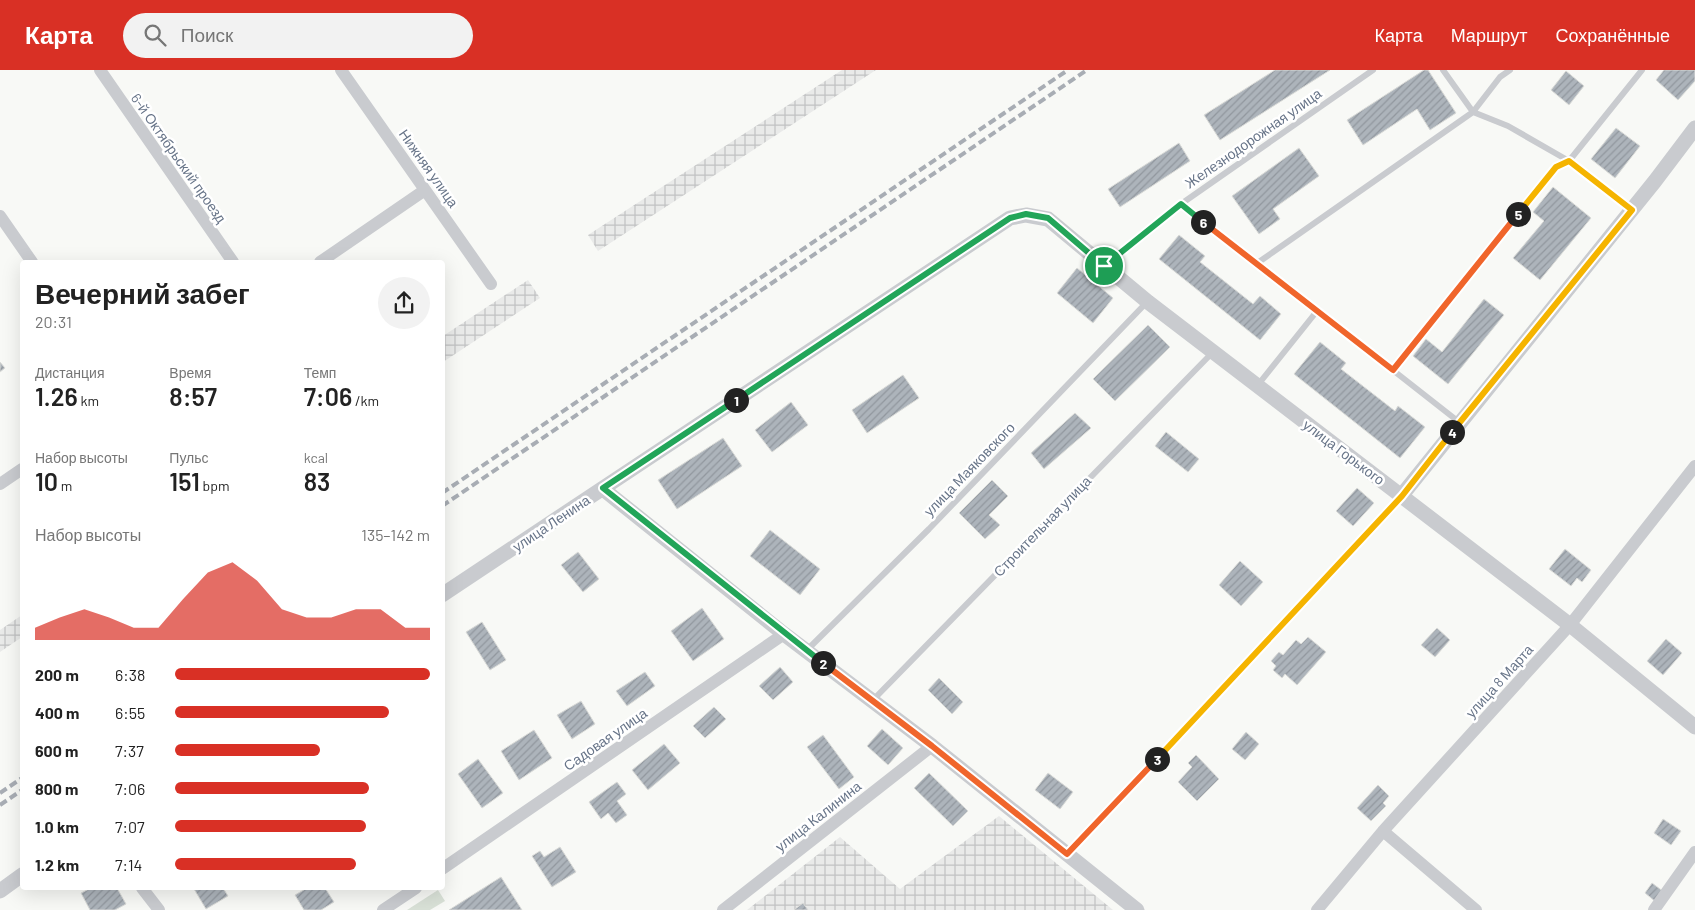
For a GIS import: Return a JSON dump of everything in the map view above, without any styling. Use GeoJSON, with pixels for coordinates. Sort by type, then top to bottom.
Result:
{"type":"FeatureCollection","features":[{"type":"Feature","properties":{"kind":"street","name":"6-й Октябрьский проезд"},"geometry":{"type":"LineString","coordinates":[[100,70],[232,260]]}},
{"type":"Feature","properties":{"kind":"street","name":"Нижняя улица"},"geometry":{"type":"LineString","coordinates":[[341,70],[491,284]]}},
{"type":"Feature","properties":{"kind":"street"},"geometry":{"type":"LineString","coordinates":[[1402,496],[1459,422],[1632,210],[1695,128]]}},
{"type":"Feature","properties":{"kind":"street"},"geometry":{"type":"LineString","coordinates":[[323,260],[425,190]]}},
{"type":"Feature","properties":{"kind":"street","name":"улица Горького"},"geometry":{"type":"LineString","coordinates":[[1010,218],[1026,214],[1048,218],[1148,302],[1570,625],[1695,727]]}},
{"type":"Feature","properties":{"kind":"street"},"geometry":{"type":"LineString","coordinates":[[0,216],[31,260]]}},
{"type":"Feature","properties":{"kind":"street","name":"улица Ленина"},"geometry":{"type":"LineString","coordinates":[[445,593],[1010,218]]}},
{"type":"Feature","properties":{"kind":"street","name":"улица 8 Марта"},"geometry":{"type":"LineString","coordinates":[[1317,910],[1383,831],[1570,625],[1695,466]]}},
{"type":"Feature","properties":{"kind":"street"},"geometry":{"type":"LineString","coordinates":[[0,484],[20,470]]}},
{"type":"Feature","properties":{"kind":"street"},"geometry":{"type":"LineString","coordinates":[[603,488],[784,634],[932,746],[1137,910]]}},
{"type":"Feature","properties":{"kind":"street","name":"Садовая улица"},"geometry":{"type":"LineString","coordinates":[[445,867],[784,634]]}},
{"type":"Feature","properties":{"kind":"street","name":"улица Калинина"},"geometry":{"type":"LineString","coordinates":[[723,910],[932,746]]}},
{"type":"Feature","properties":{"kind":"street"},"geometry":{"type":"LineString","coordinates":[[1383,831],[1476,910]]}},
{"type":"Feature","properties":{"kind":"street"},"geometry":{"type":"LineString","coordinates":[[1654,910],[1695,852]]}},
{"type":"Feature","properties":{"kind":"street"},"geometry":{"type":"LineString","coordinates":[[0,891],[20,876]]}},
{"type":"Feature","properties":{"kind":"street"},"geometry":{"type":"LineString","coordinates":[[144,890],[159,910]]}},
{"type":"Feature","properties":{"kind":"street"},"geometry":{"type":"LineString","coordinates":[[383,910],[413,890]]}},
{"type":"Feature","properties":{"kind":"lane","name":"Железнодорожная улица"},"geometry":{"type":"LineString","coordinates":[[1104,266],[1181,204],[1373,70]]}},
{"type":"Feature","properties":{"kind":"lane"},"geometry":{"type":"LineString","coordinates":[[1443,70],[1473,112],[1508,126],[1569,161],[1632,210]]}},
{"type":"Feature","properties":{"kind":"lane"},"geometry":{"type":"LineString","coordinates":[[1256,264],[1473,112],[1500,77],[1510,70]]}},
{"type":"Feature","properties":{"kind":"lane"},"geometry":{"type":"LineString","coordinates":[[1393,370],[1556,167],[1569,161],[1642,70]]}},
{"type":"Feature","properties":{"kind":"lane"},"geometry":{"type":"LineString","coordinates":[[1181,204],[1459,422]]}},
{"type":"Feature","properties":{"kind":"lane","name":"улица Маяковского"},"geometry":{"type":"LineString","coordinates":[[806,651],[929,529],[1148,302]]}},
{"type":"Feature","properties":{"kind":"lane"},"geometry":{"type":"LineString","coordinates":[[1257,386],[1317,311]]}},
{"type":"Feature","properties":{"kind":"lane","name":"Строительная улица"},"geometry":{"type":"LineString","coordinates":[[872,700],[1213,352]]}},
{"type":"Feature","properties":{"kind":"lane"},"geometry":{"type":"LineString","coordinates":[[1067,854],[1402,496]]}},
{"type":"Feature","properties":{"kind":"shaded area"},"geometry":{"type":"Polygon","coordinates":[[[842,70],[876,70],[598,251],[588,235],[842,70]]]}},
{"type":"Feature","properties":{"kind":"shaded area"},"geometry":{"type":"Polygon","coordinates":[[[528,280],[540,298],[445,361],[445,335],[528,280]]]}},
{"type":"Feature","properties":{"kind":"shaded area"},"geometry":{"type":"Polygon","coordinates":[[[20,616],[20,638],[0,652],[0,630],[20,616]]]}},
{"type":"Feature","properties":{"kind":"shaded area"},"geometry":{"type":"Polygon","coordinates":[[[999,816],[1113,910],[747,910],[840,837],[900,889],[999,816]]]}},
{"type":"Feature","properties":{"kind":"shaded area"},"geometry":{"type":"Polygon","coordinates":[[[438,890],[445,901],[430,910],[407,910],[438,890]]]}},
{"type":"Feature","properties":{"kind":"building"},"geometry":{"type":"Polygon","coordinates":[[[1275,70],[1330,70],[1220,140],[1204,115],[1275,70]]]}},
{"type":"Feature","properties":{"kind":"building"},"geometry":{"type":"Polygon","coordinates":[[[1424,70],[1428,70],[1456,113],[1430,130],[1417,109],[1363,145],[1347,120],[1424,70]]]}},
{"type":"Feature","properties":{"kind":"building"},"geometry":{"type":"Polygon","coordinates":[[[1664,70],[1695,70],[1695,81],[1678,100],[1656,80],[1664,70]]]}},
{"type":"Feature","properties":{"kind":"building"},"geometry":{"type":"Polygon","coordinates":[[[1566,71],[1584,86],[1569,105],[1551,90],[1566,71]]]}},
{"type":"Feature","properties":{"kind":"building"},"geometry":{"type":"Polygon","coordinates":[[[1616,128],[1640,146],[1615,178],[1591,159],[1616,128]]]}},
{"type":"Feature","properties":{"kind":"building"},"geometry":{"type":"Polygon","coordinates":[[[1179,143],[1190,161],[1120,207],[1108,189],[1179,143]]]}},
{"type":"Feature","properties":{"kind":"building"},"geometry":{"type":"Polygon","coordinates":[[[1299,148],[1319,176],[1273,209],[1280,219],[1259,234],[1232,196],[1299,148]]]}},
{"type":"Feature","properties":{"kind":"building"},"geometry":{"type":"Polygon","coordinates":[[[1553,187],[1591,218],[1540,280],[1513,258],[1544,221],[1533,212],[1553,187]]]}},
{"type":"Feature","properties":{"kind":"building"},"geometry":{"type":"Polygon","coordinates":[[[1179,235],[1205,256],[1200,262],[1253,304],[1260,296],[1281,314],[1260,340],[1159,259],[1179,235]]]}},
{"type":"Feature","properties":{"kind":"building"},"geometry":{"type":"Polygon","coordinates":[[[1077,268],[1113,298],[1093,323],[1057,293],[1077,268]]]}},
{"type":"Feature","properties":{"kind":"building"},"geometry":{"type":"Polygon","coordinates":[[[1484,299],[1504,315],[1448,384],[1413,356],[1426,339],[1442,352],[1484,299]]]}},
{"type":"Feature","properties":{"kind":"building"},"geometry":{"type":"Polygon","coordinates":[[[1148,325],[1170,347],[1115,401],[1093,379],[1148,325]]]}},
{"type":"Feature","properties":{"kind":"building"},"geometry":{"type":"Polygon","coordinates":[[[1320,342],[1346,363],[1341,369],[1395,411],[1398,406],[1425,427],[1400,458],[1294,374],[1320,342]]]}},
{"type":"Feature","properties":{"kind":"building"},"geometry":{"type":"Polygon","coordinates":[[[0,362],[5,368],[0,372],[0,362]]]}},
{"type":"Feature","properties":{"kind":"building"},"geometry":{"type":"Polygon","coordinates":[[[903,375],[919,398],[867,433],[852,410],[903,375]]]}},
{"type":"Feature","properties":{"kind":"building"},"geometry":{"type":"Polygon","coordinates":[[[791,402],[808,425],[772,452],[755,430],[791,402]]]}},
{"type":"Feature","properties":{"kind":"building"},"geometry":{"type":"Polygon","coordinates":[[[1075,413],[1091,428],[1044,469],[1031,453],[1075,413]]]}},
{"type":"Feature","properties":{"kind":"building"},"geometry":{"type":"Polygon","coordinates":[[[1166,432],[1199,459],[1188,472],[1155,446],[1166,432]]]}},
{"type":"Feature","properties":{"kind":"building"},"geometry":{"type":"Polygon","coordinates":[[[723,438],[742,466],[677,509],[658,480],[723,438]]]}},
{"type":"Feature","properties":{"kind":"building"},"geometry":{"type":"Polygon","coordinates":[[[992,480],[1008,496],[989,515],[1000,525],[985,539],[959,513],[992,480]]]}},
{"type":"Feature","properties":{"kind":"building"},"geometry":{"type":"Polygon","coordinates":[[[1357,488],[1374,503],[1353,526],[1336,511],[1357,488]]]}},
{"type":"Feature","properties":{"kind":"building"},"geometry":{"type":"Polygon","coordinates":[[[770,530],[820,569],[800,595],[750,556],[770,530]]]}},
{"type":"Feature","properties":{"kind":"building"},"geometry":{"type":"Polygon","coordinates":[[[1565,549],[1591,570],[1582,582],[1577,578],[1571,586],[1549,569],[1565,549]]]}},
{"type":"Feature","properties":{"kind":"building"},"geometry":{"type":"Polygon","coordinates":[[[578,552],[599,579],[583,592],[561,565],[578,552]]]}},
{"type":"Feature","properties":{"kind":"building"},"geometry":{"type":"Polygon","coordinates":[[[1240,561],[1263,582],[1241,606],[1219,585],[1240,561]]]}},
{"type":"Feature","properties":{"kind":"building"},"geometry":{"type":"Polygon","coordinates":[[[702,608],[724,639],[693,661],[671,631],[702,608]]]}},
{"type":"Feature","properties":{"kind":"building"},"geometry":{"type":"Polygon","coordinates":[[[482,622],[506,660],[490,670],[466,632],[482,622]]]}},
{"type":"Feature","properties":{"kind":"building"},"geometry":{"type":"Polygon","coordinates":[[[1437,628],[1450,640],[1435,657],[1421,645],[1437,628]]]}},
{"type":"Feature","properties":{"kind":"building"},"geometry":{"type":"Polygon","coordinates":[[[1308,637],[1326,652],[1297,685],[1285,674],[1282,678],[1273,670],[1276,666],[1271,661],[1279,652],[1283,655],[1296,640],[1301,644],[1308,637]]]}},
{"type":"Feature","properties":{"kind":"building"},"geometry":{"type":"Polygon","coordinates":[[[1666,639],[1682,653],[1663,675],[1647,661],[1666,639]]]}},
{"type":"Feature","properties":{"kind":"building"},"geometry":{"type":"Polygon","coordinates":[[[780,667],[793,682],[773,700],[759,686],[780,667]]]}},
{"type":"Feature","properties":{"kind":"building"},"geometry":{"type":"Polygon","coordinates":[[[645,672],[655,686],[627,706],[616,691],[645,672]]]}},
{"type":"Feature","properties":{"kind":"building"},"geometry":{"type":"Polygon","coordinates":[[[939,678],[963,702],[952,714],[928,690],[939,678]]]}},
{"type":"Feature","properties":{"kind":"building"},"geometry":{"type":"Polygon","coordinates":[[[581,701],[595,724],[572,739],[557,715],[581,701]]]}},
{"type":"Feature","properties":{"kind":"building"},"geometry":{"type":"Polygon","coordinates":[[[714,707],[726,719],[705,738],[693,726],[714,707]]]}},
{"type":"Feature","properties":{"kind":"building"},"geometry":{"type":"Polygon","coordinates":[[[882,729],[903,748],[888,765],[867,746],[882,729]]]}},
{"type":"Feature","properties":{"kind":"building"},"geometry":{"type":"Polygon","coordinates":[[[534,730],[552,758],[519,780],[501,751],[534,730]]]}},
{"type":"Feature","properties":{"kind":"building"},"geometry":{"type":"Polygon","coordinates":[[[1246,732],[1259,744],[1245,760],[1232,749],[1246,732]]]}},
{"type":"Feature","properties":{"kind":"building"},"geometry":{"type":"Polygon","coordinates":[[[823,735],[854,777],[839,789],[807,747],[823,735]]]}},
{"type":"Feature","properties":{"kind":"building"},"geometry":{"type":"Polygon","coordinates":[[[664,744],[680,763],[648,790],[632,770],[664,744]]]}},
{"type":"Feature","properties":{"kind":"building"},"geometry":{"type":"Polygon","coordinates":[[[1196,755],[1219,779],[1197,801],[1178,782],[1192,767],[1188,763],[1196,755]]]}},
{"type":"Feature","properties":{"kind":"building"},"geometry":{"type":"Polygon","coordinates":[[[478,759],[503,793],[482,808],[458,774],[478,759]]]}},
{"type":"Feature","properties":{"kind":"building"},"geometry":{"type":"Polygon","coordinates":[[[929,773],[968,811],[953,826],[914,788],[929,773]]]}},
{"type":"Feature","properties":{"kind":"building"},"geometry":{"type":"Polygon","coordinates":[[[1048,773],[1073,792],[1060,809],[1035,790],[1048,773]]]}},
{"type":"Feature","properties":{"kind":"building"},"geometry":{"type":"Polygon","coordinates":[[[617,782],[626,794],[617,801],[627,815],[616,823],[608,813],[601,819],[589,802],[617,782]]]}},
{"type":"Feature","properties":{"kind":"building"},"geometry":{"type":"Polygon","coordinates":[[[1378,785],[1389,796],[1383,803],[1386,806],[1371,821],[1357,808],[1378,785]]]}},
{"type":"Feature","properties":{"kind":"building"},"geometry":{"type":"Polygon","coordinates":[[[1663,819],[1681,831],[1671,845],[1654,833],[1663,819]]]}},
{"type":"Feature","properties":{"kind":"building"},"geometry":{"type":"Polygon","coordinates":[[[560,847],[576,872],[552,887],[532,856],[540,851],[544,857],[560,847]]]}},
{"type":"Feature","properties":{"kind":"building"},"geometry":{"type":"Polygon","coordinates":[[[501,877],[522,910],[449,910],[501,877]]]}},
{"type":"Feature","properties":{"kind":"building"},"geometry":{"type":"Polygon","coordinates":[[[1652,883],[1664,892],[1656,902],[1645,893],[1652,883]]]}},
{"type":"Feature","properties":{"kind":"building"},"geometry":{"type":"Polygon","coordinates":[[[87,890],[118,890],[126,904],[115,910],[90,910],[81,893],[87,890]]]}},
{"type":"Feature","properties":{"kind":"building"},"geometry":{"type":"Polygon","coordinates":[[[195,890],[224,890],[228,896],[206,909],[195,890]]]}},
{"type":"Feature","properties":{"kind":"building"},"geometry":{"type":"Polygon","coordinates":[[[304,890],[326,890],[334,902],[321,910],[304,910],[295,895],[304,890]]]}},
{"type":"Feature","properties":{"kind":"building"},"geometry":{"type":"Polygon","coordinates":[[[803,903],[808,910],[794,910],[803,903]]]}},
{"type":"Feature","properties":{"kind":"railway"},"geometry":{"type":"LineString","coordinates":[[445,491],[1068,70]]}},
{"type":"Feature","properties":{"kind":"railway"},"geometry":{"type":"LineString","coordinates":[[445,504],[1087,70]]}},
{"type":"Feature","properties":{"kind":"railway"},"geometry":{"type":"LineString","coordinates":[[0,793],[20,779]]}},
{"type":"Feature","properties":{"kind":"railway"},"geometry":{"type":"LineString","coordinates":[[0,805],[20,791]]}},
{"type":"Feature","properties":{"kind":"route"},"geometry":{"type":"LineString","coordinates":[[1569,161],[1632,210],[1459,422],[1402,496],[1067,854],[932,746],[784,634],[603,488],[1010,218],[1026,214],[1048,218],[1104,266],[1181,204],[1393,370],[1556,167],[1569,161]]}}]}
